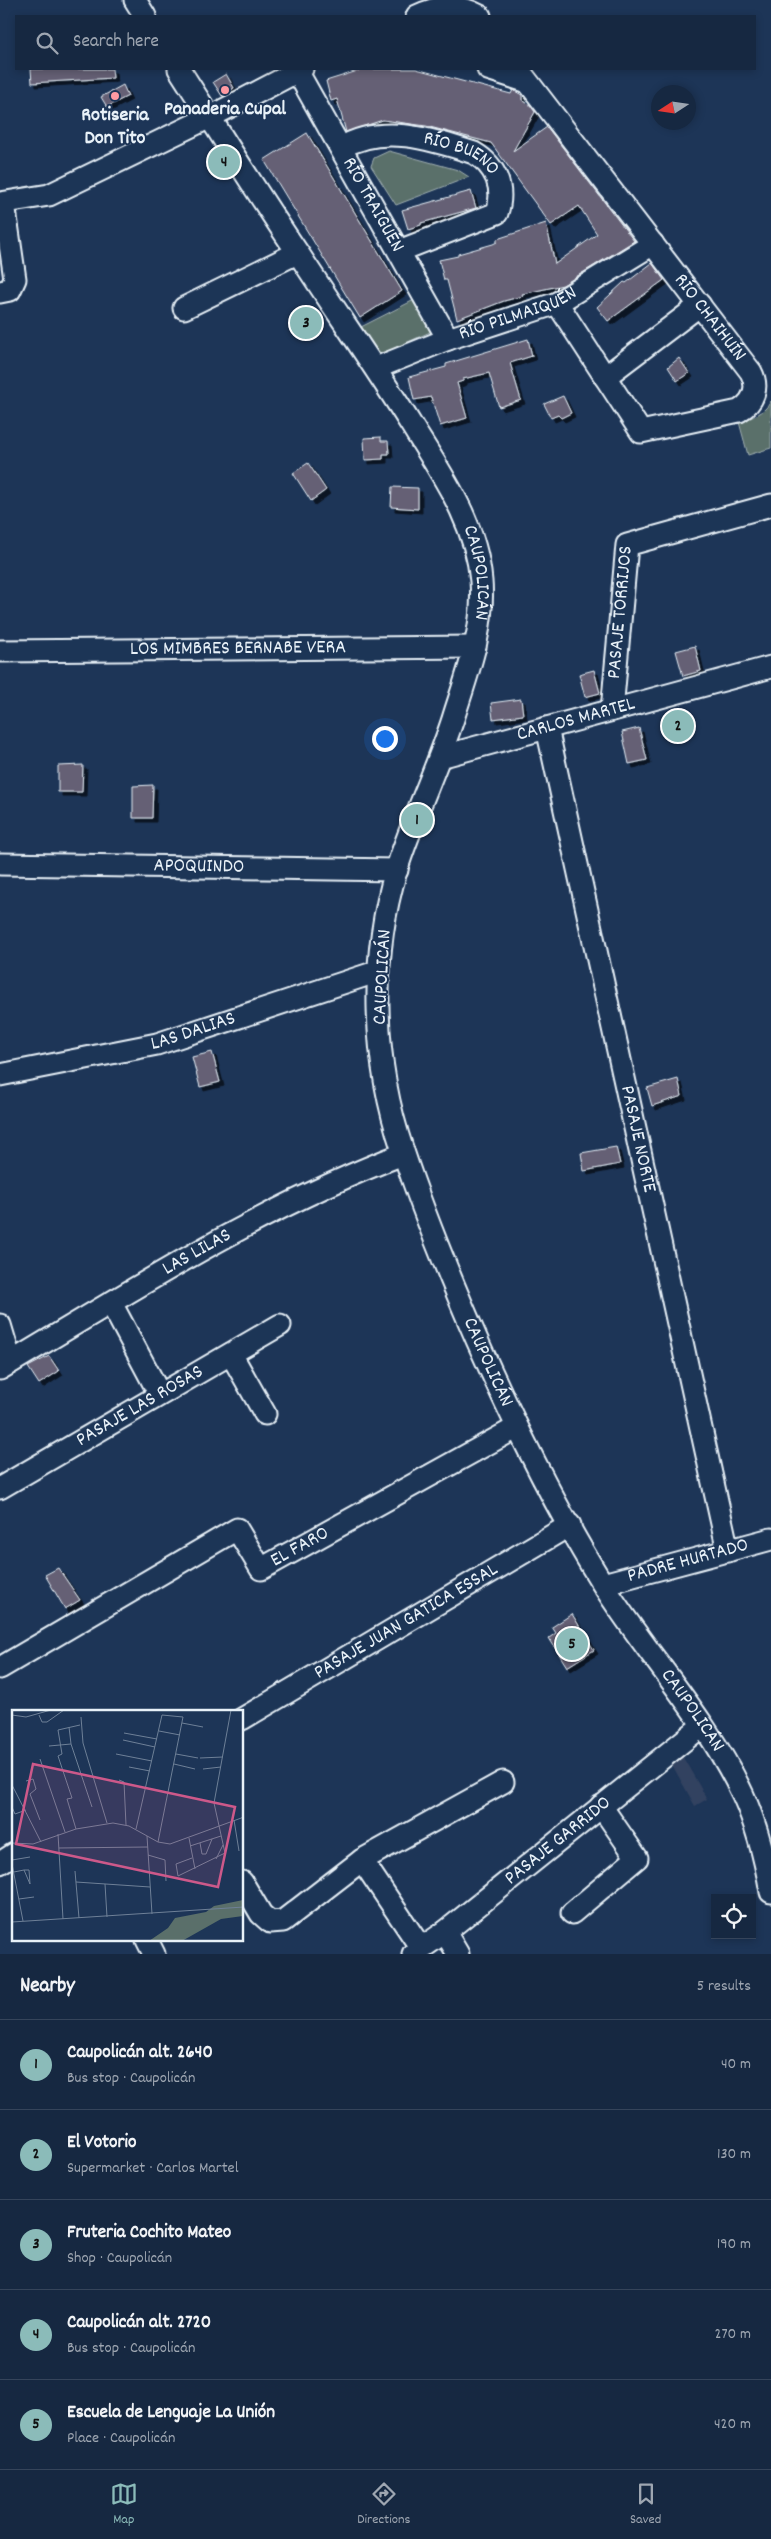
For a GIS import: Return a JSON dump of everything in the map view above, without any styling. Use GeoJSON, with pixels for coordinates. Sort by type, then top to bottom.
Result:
{"type":"FeatureCollection","features":[{"type":"Feature","properties":{"kind":"street"},"geometry":{"type":"LineString","coordinates":[[135,0],[144,15]]}},
{"type":"Feature","properties":{"kind":"street"},"geometry":{"type":"LineString","coordinates":[[419,15],[428,11],[449,7],[460,8],[478,15]]}},
{"type":"Feature","properties":{"kind":"street","name":"CAUPOLICÁN"},"geometry":{"type":"LineString","coordinates":[[180,70],[297,253],[376,368],[454,493],[475,543],[482,584],[481,613],[476,647],[440,757],[397,870],[387,914],[379,971],[379,1033],[382,1064],[394,1124],[403,1154],[449,1275],[516,1428],[603,1584],[702,1726],[730,1770],[752,1817],[760,1841],[771,1892]]}},
{"type":"Feature","properties":{"kind":"street"},"geometry":{"type":"LineString","coordinates":[[0,292],[10,290],[15,279],[2,203],[49,194],[210,117],[299,70]]}},
{"type":"Feature","properties":{"kind":"street","name":"RÍO TRAIGUÉN"},"geometry":{"type":"LineString","coordinates":[[299,70],[340,148],[448,339]]}},
{"type":"Feature","properties":{"kind":"street","name":"RÍO CHAIHUÍN"},"geometry":{"type":"LineString","coordinates":[[494,70],[522,75],[654,244],[754,378],[753,396],[745,407],[732,412],[640,432],[557,303]]}},
{"type":"Feature","properties":{"kind":"street","name":"RÍO BUENO"},"geometry":{"type":"LineString","coordinates":[[340,148],[369,135],[411,137],[474,153],[482,158],[495,173],[500,192],[497,213],[399,251]]}},
{"type":"Feature","properties":{"kind":"street","name":"RÍO PILMAIQUÉN"},"geometry":{"type":"LineString","coordinates":[[376,368],[448,339],[557,303],[654,244]]}},
{"type":"Feature","properties":{"kind":"street"},"geometry":{"type":"LineString","coordinates":[[184,308],[297,253]]}},
{"type":"Feature","properties":{"kind":"street"},"geometry":{"type":"LineString","coordinates":[[605,377],[700,305]]}},
{"type":"Feature","properties":{"kind":"street","name":"PASAJE TORRIJOS"},"geometry":{"type":"LineString","coordinates":[[612,710],[627,544],[771,505]]}},
{"type":"Feature","properties":{"kind":"street","name":"LOS MIMBRES BERNABE VERA"},"geometry":{"type":"LineString","coordinates":[[0,651],[476,647]]}},
{"type":"Feature","properties":{"kind":"street","name":"CARLOS MARTEL"},"geometry":{"type":"LineString","coordinates":[[440,757],[771,667]]}},
{"type":"Feature","properties":{"kind":"street","name":"PASAJE NORTE"},"geometry":{"type":"LineString","coordinates":[[546,728],[728,1551]]}},
{"type":"Feature","properties":{"kind":"street","name":"APOQUINDO"},"geometry":{"type":"LineString","coordinates":[[0,864],[397,870]]}},
{"type":"Feature","properties":{"kind":"street","name":"LAS DALIAS"},"geometry":{"type":"LineString","coordinates":[[0,1075],[157,1044],[379,971]]}},
{"type":"Feature","properties":{"kind":"street","name":"LAS LILAS"},"geometry":{"type":"LineString","coordinates":[[5,1366],[219,1239],[285,1204],[403,1154]]}},
{"type":"Feature","properties":{"kind":"street"},"geometry":{"type":"LineString","coordinates":[[111,1303],[159,1393]]}},
{"type":"Feature","properties":{"kind":"street"},"geometry":{"type":"LineString","coordinates":[[0,1324],[5,1366]]}},
{"type":"Feature","properties":{"kind":"street","name":"PASAJE LAS ROSAS"},"geometry":{"type":"LineString","coordinates":[[0,1488],[159,1393],[280,1325]]}},
{"type":"Feature","properties":{"kind":"street"},"geometry":{"type":"LineString","coordinates":[[231,1354],[265,1414]]}},
{"type":"Feature","properties":{"kind":"street","name":"EL FARO"},"geometry":{"type":"LineString","coordinates":[[0,1668],[237,1529],[261,1569],[516,1428]]}},
{"type":"Feature","properties":{"kind":"street","name":"PASAJE JUAN GATICA ESSAL"},"geometry":{"type":"LineString","coordinates":[[244,1718],[570,1525]]}},
{"type":"Feature","properties":{"kind":"street","name":"PADRE HURTADO"},"geometry":{"type":"LineString","coordinates":[[603,1584],[771,1539]]}},
{"type":"Feature","properties":{"kind":"street","name":"PASAJE GARRIDO"},"geometry":{"type":"LineString","coordinates":[[417,1951],[445,1932],[702,1726]]}},
{"type":"Feature","properties":{"kind":"street"},"geometry":{"type":"LineString","coordinates":[[244,1885],[261,1914],[270,1922],[283,1921],[362,1860],[503,1782]]}},
{"type":"Feature","properties":{"kind":"street"},"geometry":{"type":"LineString","coordinates":[[572,1913],[637,1858],[601,1806]]}},
{"type":"Feature","properties":{"kind":"street"},"geometry":{"type":"LineString","coordinates":[[0,1863],[12,1855]]}},
{"type":"Feature","properties":{"kind":"street"},"geometry":{"type":"LineString","coordinates":[[362,1860],[417,1951]]}},
{"type":"Feature","properties":{"kind":"street"},"geometry":{"type":"LineString","coordinates":[[445,1932],[458,1954]]}},
{"type":"Feature","properties":{"kind":"street"},"geometry":{"type":"LineString","coordinates":[[147,1942],[154,1954]]}},
{"type":"Feature","properties":{"kind":"shaded area"},"geometry":{"type":"Polygon","coordinates":[[[681,1754],[707,1799],[695,1806],[670,1761],[681,1754]]]}},
{"type":"Feature","properties":{"kind":"green space"},"geometry":{"type":"Polygon","coordinates":[[[389,151],[458,170],[469,177],[396,205],[371,166],[374,158],[389,151]]]}},
{"type":"Feature","properties":{"kind":"green space"},"geometry":{"type":"Polygon","coordinates":[[[416,299],[430,332],[377,356],[361,327],[416,299]]]}},
{"type":"Feature","properties":{"kind":"green space"},"geometry":{"type":"Polygon","coordinates":[[[771,401],[771,448],[748,455],[739,422],[761,412],[771,401]]]}},
{"type":"Feature","properties":{"kind":"building"},"geometry":{"type":"Polygon","coordinates":[[[31,70],[112,70],[113,78],[32,83],[31,70]]]}},
{"type":"Feature","properties":{"kind":"building"},"geometry":{"type":"Polygon","coordinates":[[[361,70],[420,70],[511,94],[513,90],[522,95],[522,100],[530,105],[535,112],[513,151],[547,127],[634,241],[563,285],[522,294],[523,296],[504,301],[457,319],[447,280],[444,280],[439,260],[458,256],[458,254],[493,244],[497,242],[497,239],[546,223],[555,264],[597,234],[579,206],[551,225],[491,143],[426,126],[383,120],[346,132],[337,99],[331,101],[326,81],[361,70]]]}},
{"type":"Feature","properties":{"kind":"building","name":"Panaderia Cupal"},"geometry":{"type":"Polygon","coordinates":[[[226,74],[234,88],[222,96],[213,82],[226,74]]]}},
{"type":"Feature","properties":{"kind":"building","name":"Rotiseria Don Tito"},"geometry":{"type":"Polygon","coordinates":[[[123,85],[128,96],[107,107],[101,97],[123,85]]]}},
{"type":"Feature","properties":{"kind":"building"},"geometry":{"type":"Polygon","coordinates":[[[307,133],[402,291],[360,318],[264,160],[307,133]]]}},
{"type":"Feature","properties":{"kind":"building"},"geometry":{"type":"Polygon","coordinates":[[[471,191],[476,208],[421,223],[421,225],[408,229],[402,210],[471,191]]]}},
{"type":"Feature","properties":{"kind":"building"},"geometry":{"type":"Polygon","coordinates":[[[652,263],[664,280],[608,321],[597,307],[624,282],[626,283],[652,263]]]}},
{"type":"Feature","properties":{"kind":"building"},"geometry":{"type":"Polygon","coordinates":[[[305,310],[318,327],[306,336],[293,319],[305,310]]]}},
{"type":"Feature","properties":{"kind":"building"},"geometry":{"type":"Polygon","coordinates":[[[528,339],[532,356],[510,363],[521,400],[499,407],[489,373],[463,379],[463,381],[457,383],[467,418],[440,426],[431,397],[414,400],[409,377],[446,367],[446,364],[528,339]]]}},
{"type":"Feature","properties":{"kind":"building"},"geometry":{"type":"Polygon","coordinates":[[[679,358],[689,373],[677,381],[668,367],[679,358]]]}},
{"type":"Feature","properties":{"kind":"building"},"geometry":{"type":"Polygon","coordinates":[[[563,396],[571,413],[561,418],[558,415],[551,418],[544,404],[563,396]]]}},
{"type":"Feature","properties":{"kind":"building"},"geometry":{"type":"Polygon","coordinates":[[[381,437],[381,441],[388,441],[389,454],[383,454],[383,459],[365,460],[364,438],[381,437]]]}},
{"type":"Feature","properties":{"kind":"building"},"geometry":{"type":"Polygon","coordinates":[[[308,463],[326,490],[311,501],[293,473],[308,463]]]}},
{"type":"Feature","properties":{"kind":"building"},"geometry":{"type":"Polygon","coordinates":[[[392,487],[418,488],[418,509],[391,507],[392,487]]]}},
{"type":"Feature","properties":{"kind":"building"},"geometry":{"type":"Polygon","coordinates":[[[695,646],[701,671],[683,676],[676,651],[695,646]]]}},
{"type":"Feature","properties":{"kind":"building"},"geometry":{"type":"Polygon","coordinates":[[[594,670],[600,693],[585,697],[579,674],[594,670]]]}},
{"type":"Feature","properties":{"kind":"building"},"geometry":{"type":"Polygon","coordinates":[[[521,699],[523,715],[493,719],[491,703],[521,699]]]}},
{"type":"Feature","properties":{"kind":"building"},"geometry":{"type":"Polygon","coordinates":[[[639,728],[647,760],[629,764],[622,732],[639,728]]]}},
{"type":"Feature","properties":{"kind":"building"},"geometry":{"type":"Polygon","coordinates":[[[83,765],[82,792],[58,792],[58,766],[83,765]]]}},
{"type":"Feature","properties":{"kind":"building"},"geometry":{"type":"Polygon","coordinates":[[[153,785],[152,818],[133,818],[133,786],[153,785]]]}},
{"type":"Feature","properties":{"kind":"building"},"geometry":{"type":"Polygon","coordinates":[[[212,1052],[220,1082],[200,1087],[192,1057],[212,1052]]]}},
{"type":"Feature","properties":{"kind":"building"},"geometry":{"type":"Polygon","coordinates":[[[678,1079],[682,1096],[652,1106],[647,1088],[678,1079]]]}},
{"type":"Feature","properties":{"kind":"building"},"geometry":{"type":"Polygon","coordinates":[[[616,1147],[620,1164],[584,1171],[581,1153],[616,1147]]]}},
{"type":"Feature","properties":{"kind":"building"},"geometry":{"type":"Polygon","coordinates":[[[49,1356],[59,1371],[39,1384],[28,1367],[49,1356]]]}},
{"type":"Feature","properties":{"kind":"building"},"geometry":{"type":"Polygon","coordinates":[[[58,1568],[80,1600],[65,1609],[45,1575],[58,1568]]]}},
{"type":"Feature","properties":{"kind":"building"},"geometry":{"type":"Polygon","coordinates":[[[572,1614],[594,1650],[567,1667],[549,1638],[556,1633],[552,1627],[572,1614]]]}},
{"type":"Feature","properties":{"kind":"place","name":"Panaderia Cupal"},"geometry":{"type":"Point","coordinates":[225,90]}},
{"type":"Feature","properties":{"kind":"place","name":"Rotiseria Don Tito"},"geometry":{"type":"Point","coordinates":[115,96]}},
{"type":"Feature","properties":{"kind":"place","name":"Caupolicán alt. 2720"},"geometry":{"type":"Point","coordinates":[224,162]}},
{"type":"Feature","properties":{"kind":"place","name":"Fruteria Cochito Mateo"},"geometry":{"type":"Point","coordinates":[306,323]}},
{"type":"Feature","properties":{"kind":"place","name":"El Votorio"},"geometry":{"type":"Point","coordinates":[678,726]}},
{"type":"Feature","properties":{"kind":"place","name":"Caupolicán alt. 2640"},"geometry":{"type":"Point","coordinates":[417,820]}},
{"type":"Feature","properties":{"kind":"place","name":"Escuela de Lenguaje La Unión"},"geometry":{"type":"Point","coordinates":[572,1644]}}]}
